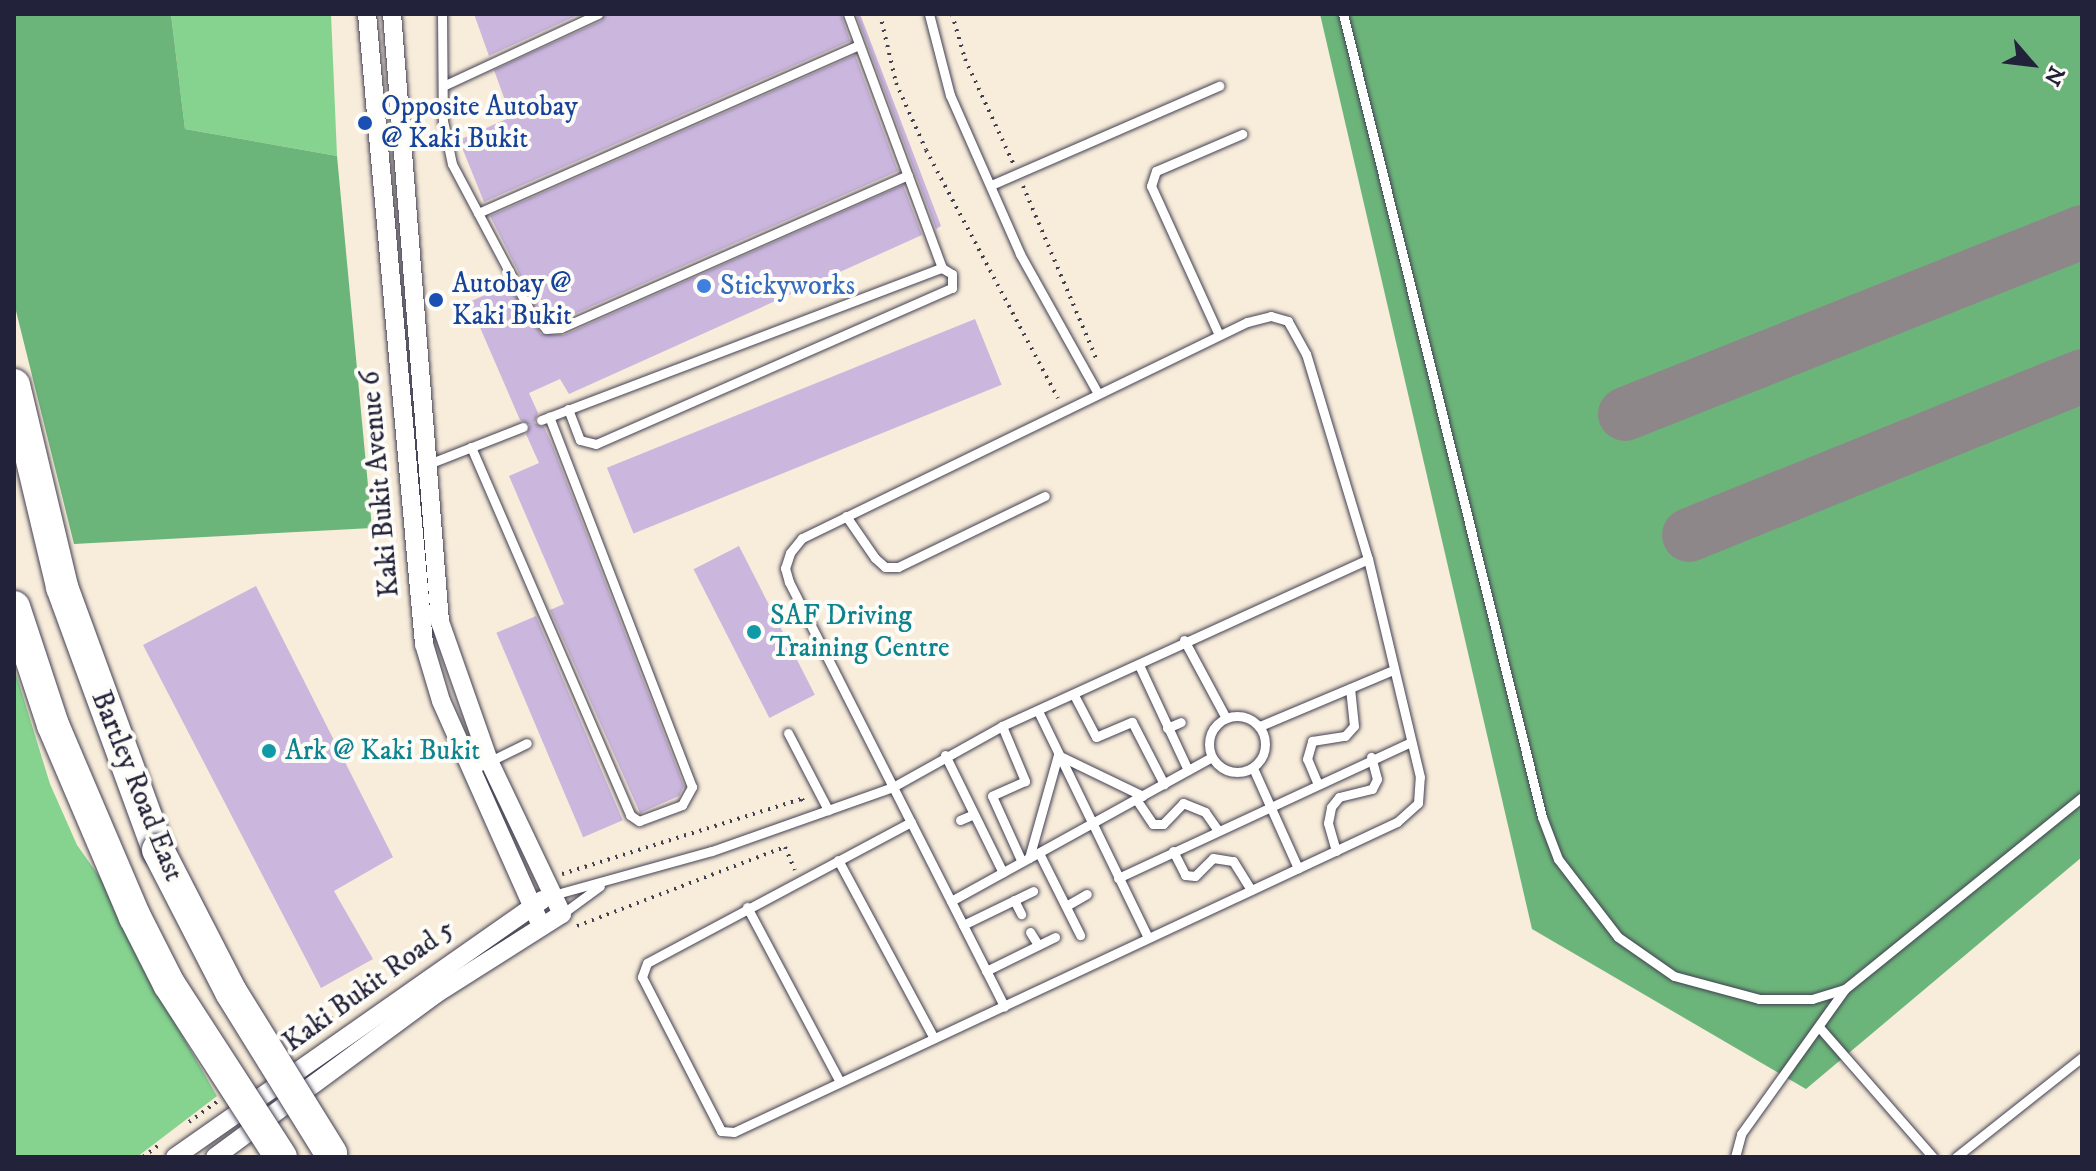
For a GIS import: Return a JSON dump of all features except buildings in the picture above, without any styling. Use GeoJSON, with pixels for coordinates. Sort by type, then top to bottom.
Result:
{"type":"FeatureCollection","features":[{"type":"Feature","properties":{"kind":"highway","name":"Bartley Road East"},"geometry":{"type":"LineString","coordinates":[[14,385],[62,587],[158,850],[231,992],[334,1157]]}},
{"type":"Feature","properties":{"kind":"highway","name":"Bartley Road East"},"geometry":{"type":"LineString","coordinates":[[14,607],[70,767],[135,917],[169,984],[281,1157]]}},
{"type":"Feature","properties":{"kind":"street","name":"Kaki Bukit Avenue 6"},"geometry":{"type":"LineString","coordinates":[[367,14],[405,475],[428,665],[480,765],[552,886],[567,921]]}},
{"type":"Feature","properties":{"kind":"street","name":"Kaki Bukit Avenue 6"},"geometry":{"type":"LineString","coordinates":[[392,14],[440,622],[480,765],[541,926]]}},
{"type":"Feature","properties":{"kind":"street","name":"Kaki Bukit Road 5"},"geometry":{"type":"LineString","coordinates":[[175,1157],[531,905],[552,886]]}},
{"type":"Feature","properties":{"kind":"street","name":"Kaki Bukit Road 5"},"geometry":{"type":"LineString","coordinates":[[215,1157],[376,1036],[541,926],[567,921]]}},
{"type":"Feature","properties":{"kind":"lane"},"geometry":{"type":"LineString","coordinates":[[442,14],[443,121],[452,164],[530,311],[550,330],[908,175]]}},
{"type":"Feature","properties":{"kind":"lane"},"geometry":{"type":"LineString","coordinates":[[443,86],[598,14]]}},
{"type":"Feature","properties":{"kind":"lane"},"geometry":{"type":"LineString","coordinates":[[568,409],[580,440],[596,444],[945,296],[952,288],[952,274],[942,268],[848,14]]}},
{"type":"Feature","properties":{"kind":"lane"},"geometry":{"type":"LineString","coordinates":[[1343,14],[1538,802],[1558,859],[1618,937],[1674,976],[1759,999],[1812,999],[1845,989]]}},
{"type":"Feature","properties":{"kind":"lane"},"geometry":{"type":"LineString","coordinates":[[927,16],[950,95],[1020,254],[1097,392]]}},
{"type":"Feature","properties":{"kind":"lane"},"geometry":{"type":"LineString","coordinates":[[478,213],[859,45]]}},
{"type":"Feature","properties":{"kind":"lane"},"geometry":{"type":"LineString","coordinates":[[991,185],[1019,177],[1058,154],[1219,86]]}},
{"type":"Feature","properties":{"kind":"lane"},"geometry":{"type":"LineString","coordinates":[[1219,335],[1151,186],[1156,171],[1242,134]]}},
{"type":"Feature","properties":{"kind":"lane"},"geometry":{"type":"LineString","coordinates":[[471,447],[630,815],[639,821],[682,805],[692,787],[545,418],[942,268]]}},
{"type":"Feature","properties":{"kind":"lane"},"geometry":{"type":"LineString","coordinates":[[911,822],[652,957],[643,973],[716,1126],[726,1134],[734,1132],[1004,1006],[1148,938],[1336,851],[1408,816],[1418,803],[1422,791],[1391,671],[1368,559],[1298,335],[1288,321],[1271,316],[1219,335],[1097,392],[802,538],[785,568],[1004,1006]]}},
{"type":"Feature","properties":{"kind":"lane"},"geometry":{"type":"LineString","coordinates":[[405,475],[523,427]]}},
{"type":"Feature","properties":{"kind":"lane"},"geometry":{"type":"LineString","coordinates":[[846,516],[875,558],[885,567],[898,567],[1045,496]]}},
{"type":"Feature","properties":{"kind":"lane","name":"Kaki Bukit Road 5"},"geometry":{"type":"LineString","coordinates":[[552,886],[606,881],[893,787],[945,755],[1002,726],[1139,665],[1184,640],[1368,559]]}},
{"type":"Feature","properties":{"kind":"lane"},"geometry":{"type":"LineString","coordinates":[[1184,640],[1226,718]]}},
{"type":"Feature","properties":{"kind":"lane"},"geometry":{"type":"LineString","coordinates":[[1139,665],[1188,770]]}},
{"type":"Feature","properties":{"kind":"lane"},"geometry":{"type":"LineString","coordinates":[[1260,726],[1391,671]]}},
{"type":"Feature","properties":{"kind":"lane"},"geometry":{"type":"LineString","coordinates":[[1317,782],[1307,759],[1312,741],[1345,736],[1354,726],[1350,688]]}},
{"type":"Feature","properties":{"kind":"lane"},"geometry":{"type":"LineString","coordinates":[[1074,695],[1096,737],[1132,722],[1164,784]]}},
{"type":"Feature","properties":{"kind":"lane"},"geometry":{"type":"LineString","coordinates":[[1038,711],[1090,825],[1148,938]]}},
{"type":"Feature","properties":{"kind":"lane"},"geometry":{"type":"LineString","coordinates":[[1245,716],[1260,726],[1266,744],[1253,768],[1235,773],[1212,757],[1209,739],[1226,718],[1245,716]]}},
{"type":"Feature","properties":{"kind":"lane"},"geometry":{"type":"LineString","coordinates":[[1167,728],[1181,722]]}},
{"type":"Feature","properties":{"kind":"lane"},"geometry":{"type":"LineString","coordinates":[[1002,726],[1025,781],[992,796],[1030,858],[1066,906],[1080,935]]}},
{"type":"Feature","properties":{"kind":"lane"},"geometry":{"type":"LineString","coordinates":[[788,733],[828,810]]}},
{"type":"Feature","properties":{"kind":"lane"},"geometry":{"type":"LineString","coordinates":[[1118,878],[1269,804],[1411,742]]}},
{"type":"Feature","properties":{"kind":"lane"},"geometry":{"type":"LineString","coordinates":[[480,765],[527,743]]}},
{"type":"Feature","properties":{"kind":"lane"},"geometry":{"type":"LineString","coordinates":[[945,755],[1003,873]]}},
{"type":"Feature","properties":{"kind":"lane"},"geometry":{"type":"LineString","coordinates":[[1058,755],[1140,797],[1153,824],[1163,824],[1183,803],[1205,812],[1217,829]]}},
{"type":"Feature","properties":{"kind":"lane"},"geometry":{"type":"LineString","coordinates":[[1030,858],[1058,755]]}},
{"type":"Feature","properties":{"kind":"lane"},"geometry":{"type":"LineString","coordinates":[[951,901],[1212,757]]}},
{"type":"Feature","properties":{"kind":"lane"},"geometry":{"type":"LineString","coordinates":[[1336,851],[1328,823],[1331,807],[1339,797],[1372,789],[1377,779],[1371,757]]}},
{"type":"Feature","properties":{"kind":"lane"},"geometry":{"type":"LineString","coordinates":[[1253,768],[1298,868]]}},
{"type":"Feature","properties":{"kind":"lane"},"geometry":{"type":"LineString","coordinates":[[1735,1157],[1741,1134],[1845,989],[2082,797]]}},
{"type":"Feature","properties":{"kind":"lane"},"geometry":{"type":"LineString","coordinates":[[960,820],[974,814]]}},
{"type":"Feature","properties":{"kind":"lane"},"geometry":{"type":"LineString","coordinates":[[1173,851],[1185,875],[1195,876],[1213,858],[1233,861],[1251,890]]}},
{"type":"Feature","properties":{"kind":"lane"},"geometry":{"type":"LineString","coordinates":[[838,860],[934,1038]]}},
{"type":"Feature","properties":{"kind":"lane","name":"Kaki Bukit Road 5"},"geometry":{"type":"LineString","coordinates":[[567,921],[606,881]]}},
{"type":"Feature","properties":{"kind":"lane"},"geometry":{"type":"LineString","coordinates":[[963,925],[1033,891]]}},
{"type":"Feature","properties":{"kind":"lane"},"geometry":{"type":"LineString","coordinates":[[1066,906],[1087,894]]}},
{"type":"Feature","properties":{"kind":"lane"},"geometry":{"type":"LineString","coordinates":[[1014,900],[1021,914]]}},
{"type":"Feature","properties":{"kind":"lane"},"geometry":{"type":"LineString","coordinates":[[747,907],[840,1082]]}},
{"type":"Feature","properties":{"kind":"lane"},"geometry":{"type":"LineString","coordinates":[[1030,932],[1038,945]]}},
{"type":"Feature","properties":{"kind":"lane"},"geometry":{"type":"LineString","coordinates":[[986,971],[1055,937]]}},
{"type":"Feature","properties":{"kind":"lane"},"geometry":{"type":"LineString","coordinates":[[1819,1027],[1933,1157]]}},
{"type":"Feature","properties":{"kind":"lane"},"geometry":{"type":"LineString","coordinates":[[1956,1157],[2082,1057]]}},
{"type":"Feature","properties":{"kind":"path"},"geometry":{"type":"LineString","coordinates":[[880,14],[896,83],[926,150],[1064,409]]}},
{"type":"Feature","properties":{"kind":"path"},"geometry":{"type":"LineString","coordinates":[[952,14],[965,59],[1109,387]]}},
{"type":"Feature","properties":{"kind":"path"},"geometry":{"type":"LineString","coordinates":[[552,886],[802,799],[812,816]]}},
{"type":"Feature","properties":{"kind":"path"},"geometry":{"type":"LineString","coordinates":[[567,921],[785,847],[799,880]]}},
{"type":"Feature","properties":{"kind":"path"},"geometry":{"type":"LineString","coordinates":[[280,1054],[407,969]]}},
{"type":"Feature","properties":{"kind":"path"},"geometry":{"type":"LineString","coordinates":[[182,1127],[231,1091]]}},
{"type":"Feature","properties":{"kind":"path"},"geometry":{"type":"LineString","coordinates":[[143,1157],[172,1135]]}},
{"type":"Feature","properties":{"kind":"green space"},"geometry":{"type":"Polygon","coordinates":[[[14,14],[171,14],[185,129],[337,156],[372,528],[74,544],[16,311],[14,14]]]}},
{"type":"Feature","properties":{"kind":"green space"},"geometry":{"type":"Polygon","coordinates":[[[171,14],[331,14],[337,156],[185,129],[171,14]]]}},
{"type":"Feature","properties":{"kind":"green space"},"geometry":{"type":"Polygon","coordinates":[[[1320,14],[2082,14],[2082,857],[1806,1089],[1532,929],[1320,14]]]}},
{"type":"Feature","properties":{"kind":"green space"},"geometry":{"type":"Polygon","coordinates":[[[14,667],[50,784],[77,845],[104,883],[156,990],[217,1096],[137,1157],[14,1157],[14,667]]]}},
{"type":"Feature","properties":{"kind":"taxiway"},"geometry":{"type":"LineString","coordinates":[[1625,414],[2082,232]]}},
{"type":"Feature","properties":{"kind":"taxiway"},"geometry":{"type":"LineString","coordinates":[[1689,535],[2082,376]]}},
{"type":"Feature","properties":{"kind":"place","name":"Opposite Autobay @ Kaki Bukit"},"geometry":{"type":"Point","coordinates":[365,123]}},
{"type":"Feature","properties":{"kind":"place","name":"Stickyworks"},"geometry":{"type":"Point","coordinates":[704,286]}},
{"type":"Feature","properties":{"kind":"place","name":"Autobay @ Kaki Bukit"},"geometry":{"type":"Point","coordinates":[436,300]}},
{"type":"Feature","properties":{"kind":"place","name":"SAF Driving Training Centre"},"geometry":{"type":"Point","coordinates":[754,632]}},
{"type":"Feature","properties":{"kind":"place","name":"Ark @ Kaki Bukit"},"geometry":{"type":"Point","coordinates":[269,751]}}]}
